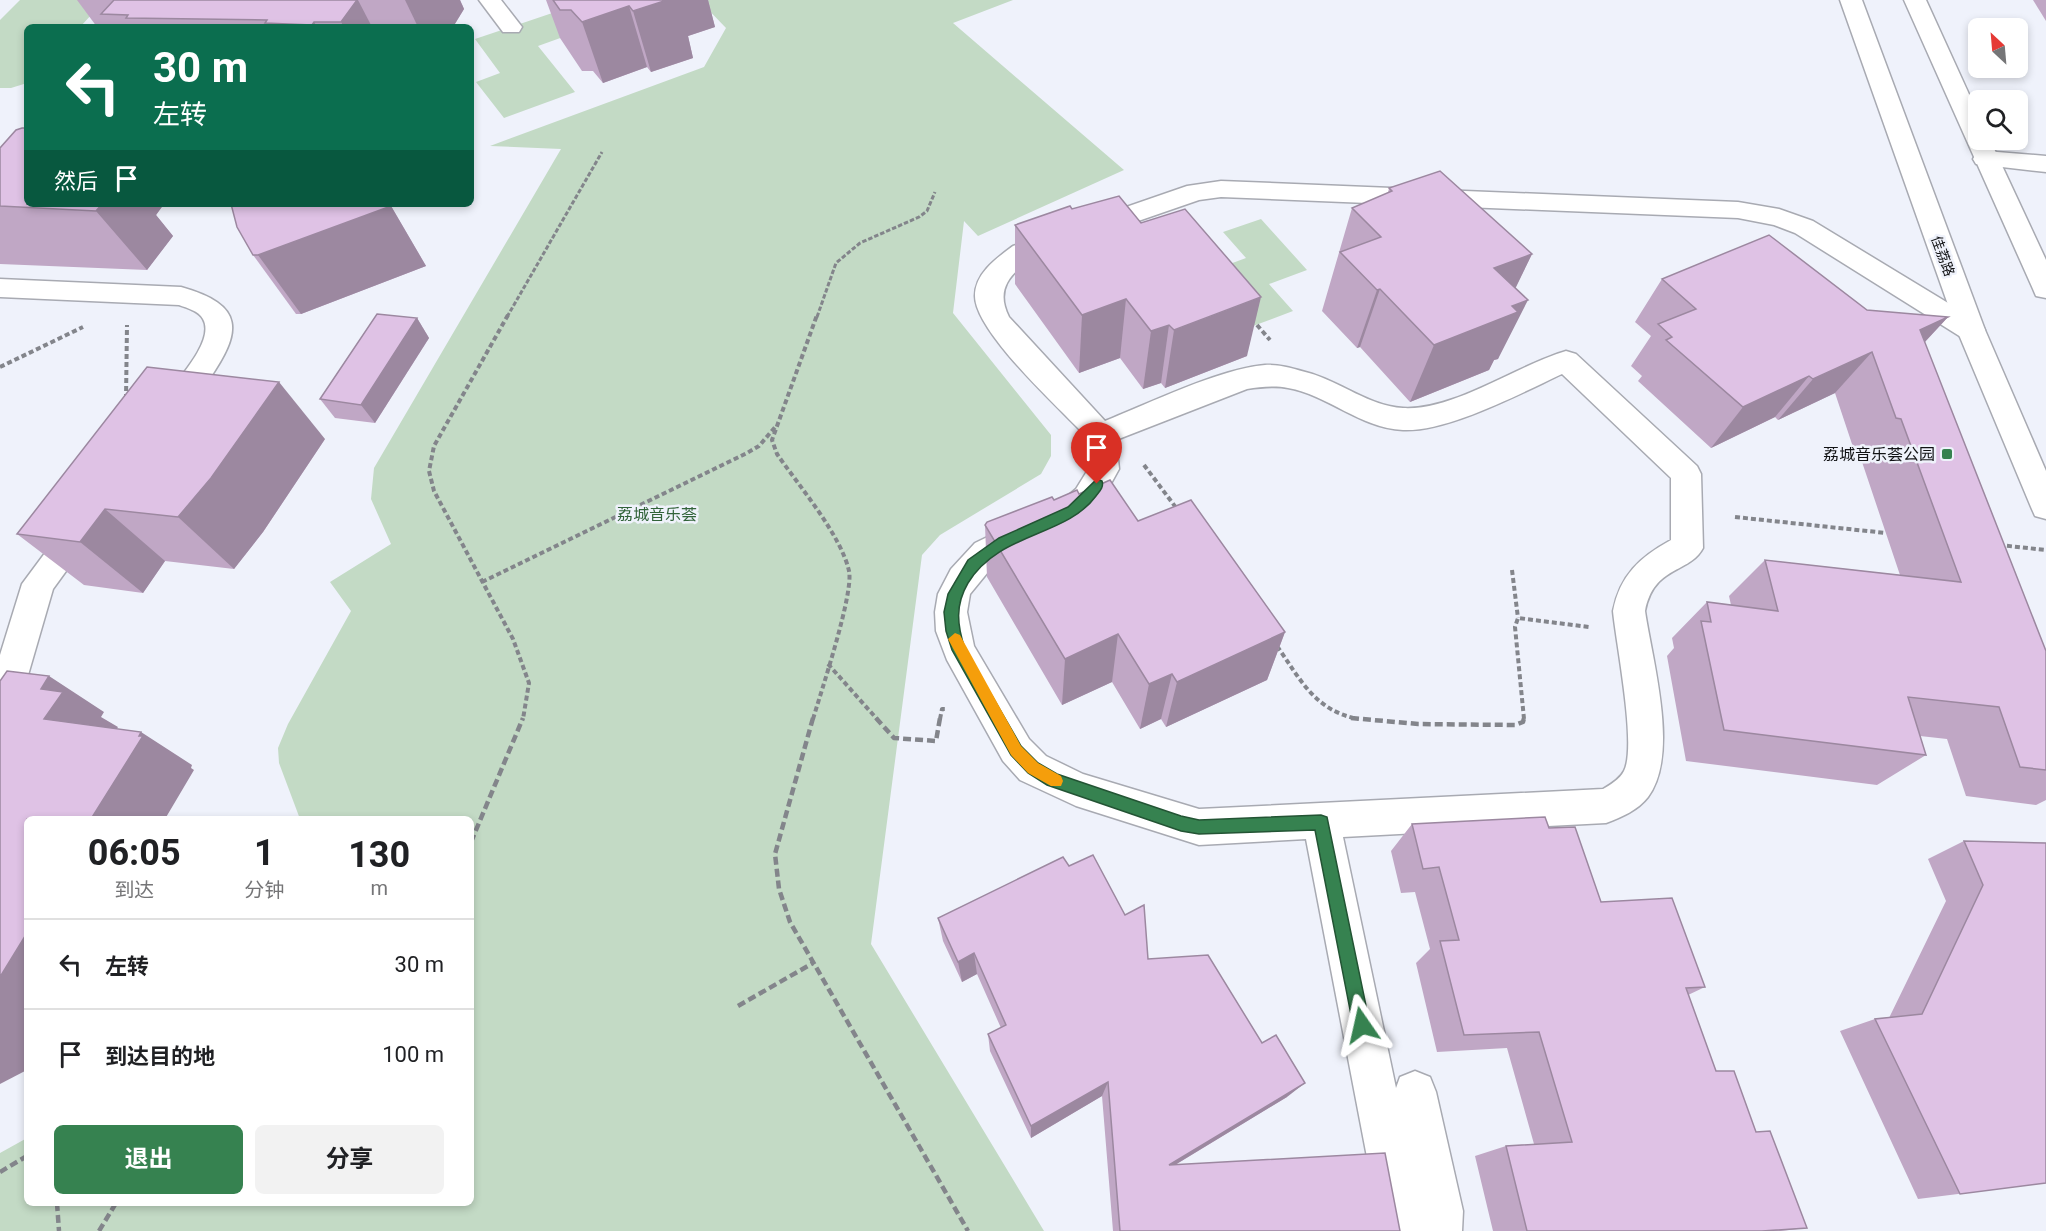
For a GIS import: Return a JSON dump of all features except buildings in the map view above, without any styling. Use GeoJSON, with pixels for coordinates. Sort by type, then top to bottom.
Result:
{"type":"FeatureCollection","features":[{"type":"Feature","properties":{"kind":"main road"},"geometry":{"type":"LineString","coordinates":[[490,0],[511,27]]}},
{"type":"Feature","properties":{"kind":"main road","name":"佳荔路"},"geometry":{"type":"LineString","coordinates":[[1851,0],[1971,330],[2046,507]]}},
{"type":"Feature","properties":{"kind":"main road"},"geometry":{"type":"LineString","coordinates":[[1914,0],[2046,289]]}},
{"type":"Feature","properties":{"kind":"main road"},"geometry":{"type":"LineString","coordinates":[[1985,159],[2046,164]]}},
{"type":"Feature","properties":{"kind":"main road"},"geometry":{"type":"LineString","coordinates":[[1108,431],[1104,469],[1087,498],[1073,510],[986,552],[962,578],[954,594],[951,612],[952,631],[959,650],[1016,750],[1033,768],[1076,789],[1199,827],[1585,809],[1606,806],[1622,799],[1635,787],[1646,759],[1629,611],[1635,586],[1656,564],[1685,548],[1686,474],[1566,362],[1425,418],[1386,416],[1308,382],[1293,377],[1268,374],[1243,379],[1108,431],[1092,424],[994,318],[989,293],[992,281],[1009,260],[1022,252],[1196,192],[1221,189],[1738,210],[1779,217],[1808,229],[1971,330]]}},
{"type":"Feature","properties":{"kind":"main road"},"geometry":{"type":"LineString","coordinates":[[1777,242],[1808,229]]}},
{"type":"Feature","properties":{"kind":"main road"},"geometry":{"type":"LineString","coordinates":[[0,288],[152,295],[197,300],[209,306],[217,315],[220,324],[216,345],[153,431]]}},
{"type":"Feature","properties":{"kind":"main road"},"geometry":{"type":"LineString","coordinates":[[0,695],[9,682],[39,585],[99,504]]}},
{"type":"Feature","properties":{"kind":"main road"},"geometry":{"type":"LineString","coordinates":[[1321,822],[1398,1204],[1411,1231]]}},
{"type":"Feature","properties":{"kind":"main road"},"geometry":{"type":"LineString","coordinates":[[1415,1092],[1441,1211],[1440,1231]]}},
{"type":"Feature","properties":{"kind":"path"},"geometry":{"type":"LineString","coordinates":[[474,835],[514,745],[525,713],[529,683],[521,655],[429,478],[431,452],[602,152]]}},
{"type":"Feature","properties":{"kind":"path"},"geometry":{"type":"LineString","coordinates":[[935,192],[932,204],[919,217],[860,243],[836,263],[772,440],[777,454],[842,549],[850,574],[845,605],[775,854],[780,889],[790,922],[968,1231]]}},
{"type":"Feature","properties":{"kind":"path"},"geometry":{"type":"LineString","coordinates":[[126,411],[127,306],[152,295]]}},
{"type":"Feature","properties":{"kind":"path"},"geometry":{"type":"LineString","coordinates":[[0,367],[84,327]]}},
{"type":"Feature","properties":{"kind":"path"},"geometry":{"type":"LineString","coordinates":[[482,582],[747,453],[759,446],[778,423]]}},
{"type":"Feature","properties":{"kind":"path"},"geometry":{"type":"LineString","coordinates":[[1108,431],[1180,513]]}},
{"type":"Feature","properties":{"kind":"path"},"geometry":{"type":"LineString","coordinates":[[1735,517],[1886,533]]}},
{"type":"Feature","properties":{"kind":"path"},"geometry":{"type":"LineString","coordinates":[[1988,544],[2046,550]]}},
{"type":"Feature","properties":{"kind":"path"},"geometry":{"type":"LineString","coordinates":[[1270,636],[1311,693],[1321,704],[1342,717],[1367,722],[1515,725],[1523,722],[1525,715],[1515,627],[1518,618],[1512,570]]}},
{"type":"Feature","properties":{"kind":"path"},"geometry":{"type":"LineString","coordinates":[[1518,618],[1632,632]]}},
{"type":"Feature","properties":{"kind":"path"},"geometry":{"type":"LineString","coordinates":[[828,664],[894,738],[936,741],[942,709],[994,713]]}},
{"type":"Feature","properties":{"kind":"path"},"geometry":{"type":"LineString","coordinates":[[738,1006],[813,963]]}},
{"type":"Feature","properties":{"kind":"path"},"geometry":{"type":"LineString","coordinates":[[0,1172],[24,1158]]}},
{"type":"Feature","properties":{"kind":"path"},"geometry":{"type":"LineString","coordinates":[[57,1206],[59,1231]]}},
{"type":"Feature","properties":{"kind":"path"},"geometry":{"type":"LineString","coordinates":[[99,1231],[114,1206]]}},
{"type":"Feature","properties":{"kind":"green space"},"geometry":{"type":"Polygon","coordinates":[[[20,0],[105,0],[83,24],[24,24],[24,84],[11,88],[0,88],[0,20],[20,0]]]}},
{"type":"Feature","properties":{"kind":"green space","name":"荔城音乐荟"},"geometry":{"type":"Polygon","coordinates":[[[699,0],[1013,0],[953,23],[1124,170],[978,236],[964,221],[953,313],[1051,435],[1051,456],[1041,474],[940,535],[922,555],[871,944],[1044,1231],[0,1231],[0,1153],[24,1140],[24,1206],[474,1206],[474,816],[299,816],[279,763],[278,748],[288,724],[351,611],[330,582],[391,544],[371,499],[374,468],[561,149],[490,146],[704,67],[726,28],[699,0]]]}},
{"type":"Feature","properties":{"kind":"green space"},"geometry":{"type":"Polygon","coordinates":[[[573,6],[591,27],[538,46],[575,92],[504,118],[476,82],[500,73],[475,39],[573,6]]]}},
{"type":"Feature","properties":{"kind":"green space"},"geometry":{"type":"Polygon","coordinates":[[[1261,219],[1307,270],[1269,284],[1293,311],[1253,326],[1208,272],[1246,258],[1223,232],[1261,219]]]}},
{"type":"Feature","properties":{"kind":"slow traffic"},"geometry":{"type":"LineString","coordinates":[[955,639],[1016,750],[1033,768],[1056,781]]}},
{"type":"Feature","properties":{"kind":"place","name":"荔城音乐荟公园"},"geometry":{"type":"Point","coordinates":[1947,454]}},
{"type":"Feature","properties":{"kind":"route"},"geometry":{"type":"LineString","coordinates":[[1097,484],[1087,498],[1073,510],[1004,542],[986,552],[973,564],[962,578],[954,594],[951,612],[952,631],[959,650],[1016,750],[1033,768],[1053,780],[1199,827],[1321,822],[1362,1025]]}}]}
